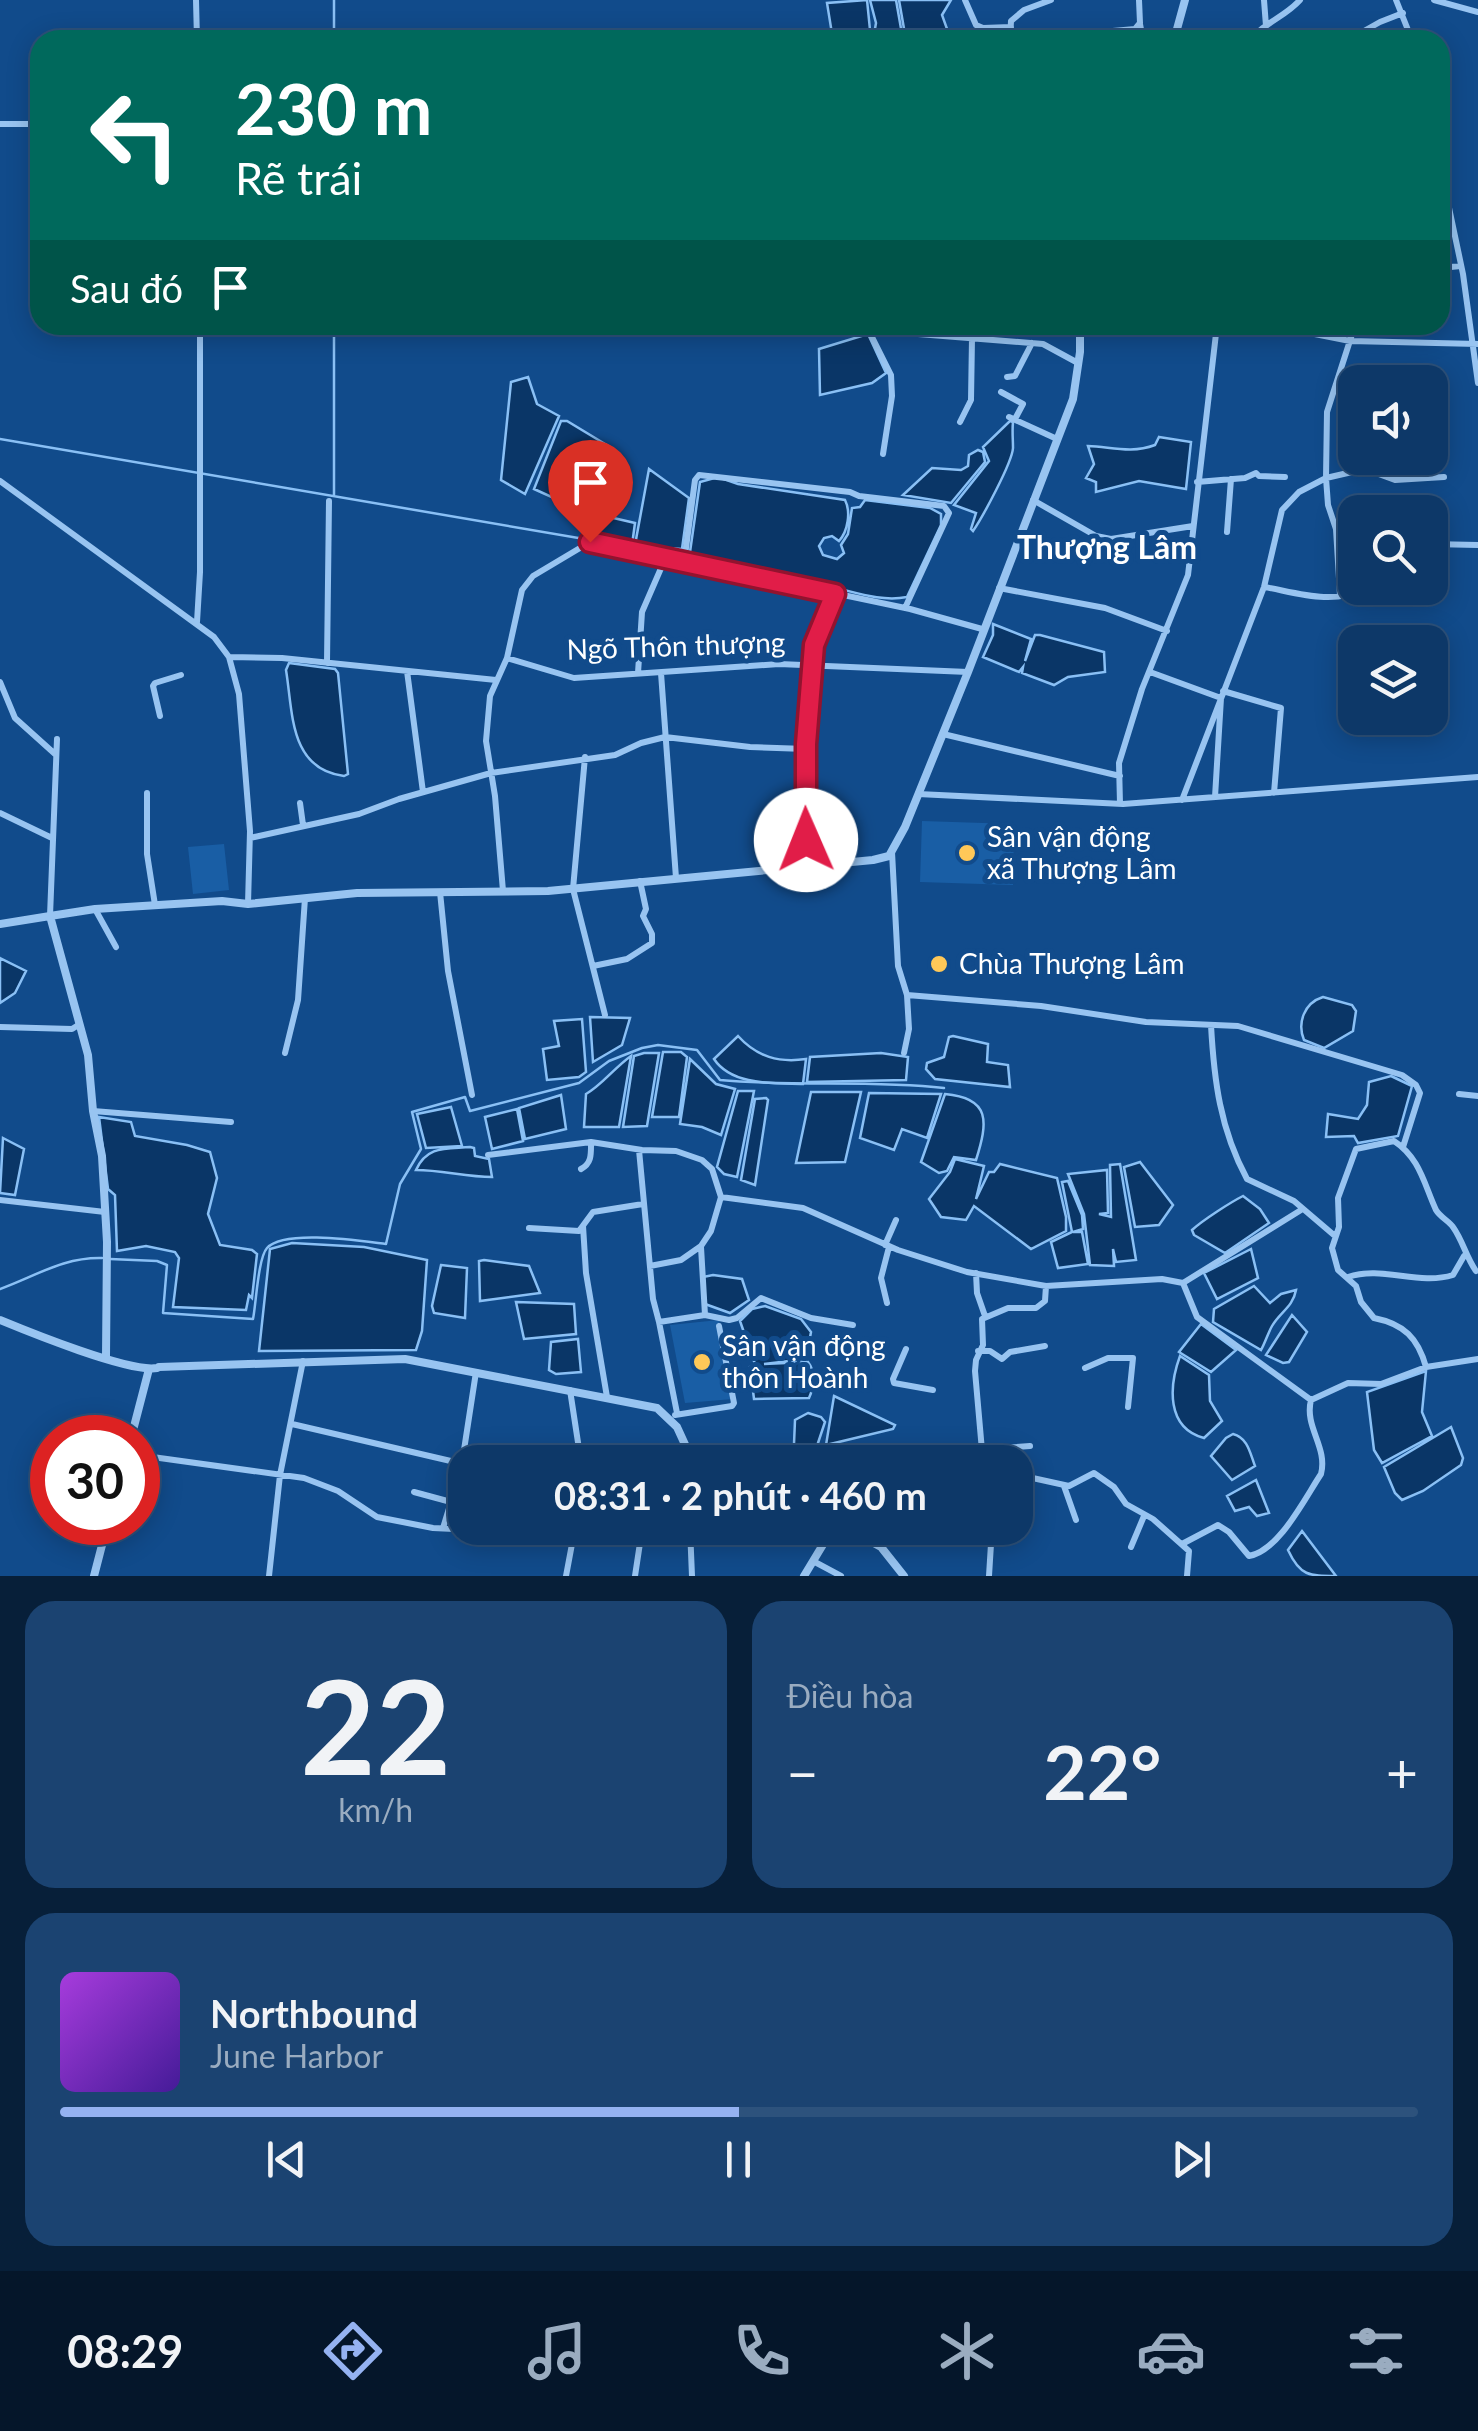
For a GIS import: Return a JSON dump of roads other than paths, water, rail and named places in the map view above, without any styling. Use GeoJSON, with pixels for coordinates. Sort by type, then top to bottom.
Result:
{"type":"FeatureCollection","features":[{"type":"Feature","properties":{"kind":"street"},"geometry":{"type":"LineString","coordinates":[[196,0],[197,30]]}},
{"type":"Feature","properties":{"kind":"street"},"geometry":{"type":"LineString","coordinates":[[965,0],[976,25],[1011,27]]}},
{"type":"Feature","properties":{"kind":"street"},"geometry":{"type":"LineString","coordinates":[[1011,30],[1012,20],[1024,10],[1051,0]]}},
{"type":"Feature","properties":{"kind":"street"},"geometry":{"type":"LineString","coordinates":[[1139,0],[1141,30]]}},
{"type":"Feature","properties":{"kind":"street"},"geometry":{"type":"LineString","coordinates":[[1177,30],[1184,0]]}},
{"type":"Feature","properties":{"kind":"street"},"geometry":{"type":"LineString","coordinates":[[1264,0],[1266,26]]}},
{"type":"Feature","properties":{"kind":"street"},"geometry":{"type":"LineString","coordinates":[[1262,30],[1300,0]]}},
{"type":"Feature","properties":{"kind":"street"},"geometry":{"type":"LineString","coordinates":[[1396,0],[1409,30]]}},
{"type":"Feature","properties":{"kind":"street"},"geometry":{"type":"LineString","coordinates":[[1434,0],[1478,12]]}},
{"type":"Feature","properties":{"kind":"street"},"geometry":{"type":"LineString","coordinates":[[1366,30],[1403,13]]}},
{"type":"Feature","properties":{"kind":"street"},"geometry":{"type":"LineString","coordinates":[[1131,30],[1140,23]]}},
{"type":"Feature","properties":{"kind":"street"},"geometry":{"type":"LineString","coordinates":[[0,124],[30,124]]}},
{"type":"Feature","properties":{"kind":"street"},"geometry":{"type":"LineString","coordinates":[[1450,213],[1475,344],[1478,384]]}},
{"type":"Feature","properties":{"kind":"street"},"geometry":{"type":"LineString","coordinates":[[1450,267],[1461,266]]}},
{"type":"Feature","properties":{"kind":"street"},"geometry":{"type":"LineString","coordinates":[[196,624],[200,572],[200,335]]}},
{"type":"Feature","properties":{"kind":"street"},"geometry":{"type":"LineString","coordinates":[[871,335],[891,374],[884,454]]}},
{"type":"Feature","properties":{"kind":"street"},"geometry":{"type":"LineString","coordinates":[[940,335],[1044,344],[1078,363]]}},
{"type":"Feature","properties":{"kind":"street"},"geometry":{"type":"LineString","coordinates":[[983,335],[983,339]]}},
{"type":"Feature","properties":{"kind":"street"},"geometry":{"type":"LineString","coordinates":[[0,924],[95,909],[155,905],[248,904],[305,896],[573,889],[889,856],[968,672],[1072,399],[1079,335]]}},
{"type":"Feature","properties":{"kind":"street"},"geometry":{"type":"LineString","coordinates":[[1120,804],[1119,763],[1142,689],[1188,574],[1215,335]]}},
{"type":"Feature","properties":{"kind":"street"},"geometry":{"type":"LineString","coordinates":[[1320,335],[1350,341],[1475,344]]}},
{"type":"Feature","properties":{"kind":"street"},"geometry":{"type":"LineString","coordinates":[[1338,560],[1336,529],[1328,505],[1327,412],[1352,335]]}},
{"type":"Feature","properties":{"kind":"street"},"geometry":{"type":"LineString","coordinates":[[960,422],[971,400],[972,338]]}},
{"type":"Feature","properties":{"kind":"street"},"geometry":{"type":"LineString","coordinates":[[1007,377],[1016,376],[1032,343]]}},
{"type":"Feature","properties":{"kind":"street"},"geometry":{"type":"LineString","coordinates":[[1001,392],[1023,404],[1012,418],[1057,439]]}},
{"type":"Feature","properties":{"kind":"street"},"geometry":{"type":"LineString","coordinates":[[1182,800],[1264,587],[1282,510],[1299,492],[1326,478],[1364,469],[1395,480],[1444,477]]}},
{"type":"Feature","properties":{"kind":"street"},"geometry":{"type":"LineString","coordinates":[[1197,482],[1245,478],[1256,472],[1259,476],[1285,477]]}},
{"type":"Feature","properties":{"kind":"street"},"geometry":{"type":"LineString","coordinates":[[684,563],[695,480],[699,475],[944,506],[949,513],[905,608]]}},
{"type":"Feature","properties":{"kind":"street"},"geometry":{"type":"LineString","coordinates":[[1227,532],[1231,479]]}},
{"type":"Feature","properties":{"kind":"street"},"geometry":{"type":"LineString","coordinates":[[0,481],[214,636],[229,658],[239,694],[250,838],[248,904]]}},
{"type":"Feature","properties":{"kind":"street"},"geometry":{"type":"LineString","coordinates":[[1033,500],[1096,536],[1110,539],[1193,526]]}},
{"type":"Feature","properties":{"kind":"street"},"geometry":{"type":"LineString","coordinates":[[327,663],[329,501]]}},
{"type":"Feature","properties":{"kind":"street"},"geometry":{"type":"LineString","coordinates":[[502,891],[485,721],[496,680],[507,658],[522,590],[532,576],[590,542],[905,608],[982,629]]}},
{"type":"Feature","properties":{"kind":"street"},"geometry":{"type":"LineString","coordinates":[[1448,544],[1478,545]]}},
{"type":"Feature","properties":{"kind":"street"},"geometry":{"type":"LineString","coordinates":[[638,672],[642,612],[665,559]]}},
{"type":"Feature","properties":{"kind":"street"},"geometry":{"type":"LineString","coordinates":[[1264,587],[1338,595]]}},
{"type":"Feature","properties":{"kind":"street"},"geometry":{"type":"LineString","coordinates":[[998,588],[1106,608],[1166,631]]}},
{"type":"Feature","properties":{"kind":"street"},"geometry":{"type":"LineString","coordinates":[[806,866],[806,748],[814,645],[835,594]]}},
{"type":"Feature","properties":{"kind":"street"},"geometry":{"type":"LineString","coordinates":[[229,658],[327,663],[496,680]]}},
{"type":"Feature","properties":{"kind":"street","name":"Ngõ Thôn thượng"},"geometry":{"type":"LineString","coordinates":[[507,658],[574,678],[778,664],[968,672]]}},
{"type":"Feature","properties":{"kind":"street"},"geometry":{"type":"LineString","coordinates":[[407,671],[423,792]]}},
{"type":"Feature","properties":{"kind":"street"},"geometry":{"type":"LineString","coordinates":[[1150,672],[1281,708],[1274,793]]}},
{"type":"Feature","properties":{"kind":"street"},"geometry":{"type":"LineString","coordinates":[[661,673],[676,878]]}},
{"type":"Feature","properties":{"kind":"street"},"geometry":{"type":"LineString","coordinates":[[160,716],[155,683],[181,675]]}},
{"type":"Feature","properties":{"kind":"street"},"geometry":{"type":"LineString","coordinates":[[0,682],[15,718],[56,754]]}},
{"type":"Feature","properties":{"kind":"street"},"geometry":{"type":"LineString","coordinates":[[1215,798],[1222,694]]}},
{"type":"Feature","properties":{"kind":"street"},"geometry":{"type":"LineString","coordinates":[[942,734],[1120,776]]}},
{"type":"Feature","properties":{"kind":"street"},"geometry":{"type":"LineString","coordinates":[[250,838],[359,814],[491,773],[615,755],[666,737],[750,747],[806,748]]}},
{"type":"Feature","properties":{"kind":"street"},"geometry":{"type":"LineString","coordinates":[[57,739],[50,916],[88,1055],[102,1156],[106,1357]]}},
{"type":"Feature","properties":{"kind":"street"},"geometry":{"type":"LineString","coordinates":[[585,757],[573,889],[605,1015]]}},
{"type":"Feature","properties":{"kind":"street"},"geometry":{"type":"LineString","coordinates":[[918,794],[1120,804],[1478,778]]}},
{"type":"Feature","properties":{"kind":"street"},"geometry":{"type":"LineString","coordinates":[[148,793],[147,854],[155,905]]}},
{"type":"Feature","properties":{"kind":"street"},"geometry":{"type":"LineString","coordinates":[[300,803],[302,825]]}},
{"type":"Feature","properties":{"kind":"street"},"geometry":{"type":"LineString","coordinates":[[0,813],[52,838]]}},
{"type":"Feature","properties":{"kind":"street"},"geometry":{"type":"LineString","coordinates":[[892,851],[898,966],[907,995],[910,1029],[904,1053]]}},
{"type":"Feature","properties":{"kind":"street"},"geometry":{"type":"LineString","coordinates":[[593,966],[628,959],[652,943],[643,916],[646,909],[640,882]]}},
{"type":"Feature","properties":{"kind":"street"},"geometry":{"type":"LineString","coordinates":[[440,892],[448,971],[472,1095]]}},
{"type":"Feature","properties":{"kind":"street"},"geometry":{"type":"LineString","coordinates":[[286,1053],[298,1000],[305,896]]}},
{"type":"Feature","properties":{"kind":"street"},"geometry":{"type":"LineString","coordinates":[[95,909],[116,947]]}},
{"type":"Feature","properties":{"kind":"street"},"geometry":{"type":"LineString","coordinates":[[907,995],[1041,1006],[1146,1022],[1238,1026],[1287,1038],[1410,1079],[1420,1093],[1403,1146]]}},
{"type":"Feature","properties":{"kind":"street"},"geometry":{"type":"LineString","coordinates":[[0,1027],[72,1029],[81,1024]]}},
{"type":"Feature","properties":{"kind":"street"},"geometry":{"type":"LineString","coordinates":[[1211,1025],[1214,1085],[1224,1128],[1239,1164],[1253,1183],[1294,1201],[1335,1236]]}},
{"type":"Feature","properties":{"kind":"street"},"geometry":{"type":"LineString","coordinates":[[1459,1094],[1478,1096]]}},
{"type":"Feature","properties":{"kind":"street"},"geometry":{"type":"LineString","coordinates":[[93,1111],[231,1122]]}},
{"type":"Feature","properties":{"kind":"street"},"geometry":{"type":"LineString","coordinates":[[1426,1367],[1421,1349],[1409,1332],[1374,1318],[1334,1262],[1332,1248],[1340,1227],[1338,1198],[1356,1149],[1394,1141],[1403,1146],[1418,1163],[1436,1210],[1453,1226],[1476,1271]]}},
{"type":"Feature","properties":{"kind":"street"},"geometry":{"type":"LineString","coordinates":[[581,1168],[591,1158],[591,1142]]}},
{"type":"Feature","properties":{"kind":"street"},"geometry":{"type":"LineString","coordinates":[[488,1155],[591,1142],[638,1150],[676,1151],[702,1160],[712,1169],[721,1197],[711,1231],[701,1246],[681,1260],[650,1266]]}},
{"type":"Feature","properties":{"kind":"street"},"geometry":{"type":"LineString","coordinates":[[638,1150],[652,1299],[674,1416],[686,1445]]}},
{"type":"Feature","properties":{"kind":"street"},"geometry":{"type":"LineString","coordinates":[[721,1197],[803,1208],[887,1246],[976,1274],[1046,1286],[1162,1280],[1184,1283],[1302,1210]]}},
{"type":"Feature","properties":{"kind":"street"},"geometry":{"type":"LineString","coordinates":[[0,1200],[105,1212]]}},
{"type":"Feature","properties":{"kind":"street"},"geometry":{"type":"LineString","coordinates":[[529,1228],[579,1231],[593,1212],[643,1204]]}},
{"type":"Feature","properties":{"kind":"street"},"geometry":{"type":"LineString","coordinates":[[887,1304],[882,1278],[896,1220]]}},
{"type":"Feature","properties":{"kind":"street"},"geometry":{"type":"LineString","coordinates":[[584,1226],[586,1273],[608,1397]]}},
{"type":"Feature","properties":{"kind":"street"},"geometry":{"type":"LineString","coordinates":[[701,1246],[706,1315]]}},
{"type":"Feature","properties":{"kind":"street"},"geometry":{"type":"LineString","coordinates":[[1348,1277],[1374,1273],[1439,1279],[1453,1275],[1464,1254]]}},
{"type":"Feature","properties":{"kind":"street"},"geometry":{"type":"LineString","coordinates":[[976,1274],[977,1293],[986,1316]]}},
{"type":"Feature","properties":{"kind":"street"},"geometry":{"type":"LineString","coordinates":[[1184,1283],[1197,1317],[1310,1400]]}},
{"type":"Feature","properties":{"kind":"street"},"geometry":{"type":"LineString","coordinates":[[980,1445],[975,1371],[978,1351],[983,1345],[981,1323],[986,1316],[1008,1308],[1036,1308],[1045,1301],[1046,1286]]}},
{"type":"Feature","properties":{"kind":"street"},"geometry":{"type":"LineString","coordinates":[[659,1322],[706,1315],[729,1320],[761,1298],[811,1318],[854,1326]]}},
{"type":"Feature","properties":{"kind":"street"},"geometry":{"type":"LineString","coordinates":[[0,1320],[106,1357],[155,1368],[405,1359],[608,1397],[674,1416],[734,1403],[719,1326]]}},
{"type":"Feature","properties":{"kind":"street"},"geometry":{"type":"LineString","coordinates":[[978,1351],[990,1351],[1002,1359],[1010,1352],[1045,1346]]}},
{"type":"Feature","properties":{"kind":"street"},"geometry":{"type":"LineString","coordinates":[[906,1349],[894,1384],[932,1390]]}},
{"type":"Feature","properties":{"kind":"street"},"geometry":{"type":"LineString","coordinates":[[1086,1368],[1108,1358],[1133,1358],[1128,1407]]}},
{"type":"Feature","properties":{"kind":"street"},"geometry":{"type":"LineString","coordinates":[[1310,1400],[1348,1383],[1381,1384],[1426,1367],[1478,1359]]}},
{"type":"Feature","properties":{"kind":"street"},"geometry":{"type":"LineString","coordinates":[[269,1576],[280,1475],[303,1362]]}},
{"type":"Feature","properties":{"kind":"street"},"geometry":{"type":"LineString","coordinates":[[139,1415],[155,1368]]}},
{"type":"Feature","properties":{"kind":"street"},"geometry":{"type":"LineString","coordinates":[[465,1445],[476,1372]]}},
{"type":"Feature","properties":{"kind":"street"},"geometry":{"type":"LineString","coordinates":[[570,1390],[579,1445]]}},
{"type":"Feature","properties":{"kind":"street"},"geometry":{"type":"LineString","coordinates":[[1182,1544],[1218,1525],[1249,1556],[1264,1552],[1275,1542],[1324,1464],[1308,1420],[1310,1400]]}},
{"type":"Feature","properties":{"kind":"street"},"geometry":{"type":"LineString","coordinates":[[292,1424],[448,1460]]}},
{"type":"Feature","properties":{"kind":"street"},"geometry":{"type":"LineString","coordinates":[[160,1458],[320,1482],[377,1518],[448,1528]]}},
{"type":"Feature","properties":{"kind":"street"},"geometry":{"type":"LineString","coordinates":[[1033,1478],[1064,1486],[1094,1473],[1114,1487],[1126,1504],[1153,1519],[1182,1544],[1189,1552],[1187,1576]]}},
{"type":"Feature","properties":{"kind":"street"},"geometry":{"type":"LineString","coordinates":[[1064,1486],[1076,1520]]}},
{"type":"Feature","properties":{"kind":"street"},"geometry":{"type":"LineString","coordinates":[[414,1492],[448,1501]]}},
{"type":"Feature","properties":{"kind":"street"},"geometry":{"type":"LineString","coordinates":[[443,1528],[448,1514]]}},
{"type":"Feature","properties":{"kind":"street"},"geometry":{"type":"LineString","coordinates":[[1131,1547],[1144,1516]]}},
{"type":"Feature","properties":{"kind":"street"},"geometry":{"type":"LineString","coordinates":[[94,1576],[102,1545]]}},
{"type":"Feature","properties":{"kind":"street"},"geometry":{"type":"LineString","coordinates":[[566,1576],[573,1545]]}},
{"type":"Feature","properties":{"kind":"street"},"geometry":{"type":"LineString","coordinates":[[635,1576],[640,1545]]}},
{"type":"Feature","properties":{"kind":"street"},"geometry":{"type":"LineString","coordinates":[[691,1545],[692,1576]]}},
{"type":"Feature","properties":{"kind":"street"},"geometry":{"type":"LineString","coordinates":[[804,1576],[823,1545]]}},
{"type":"Feature","properties":{"kind":"street"},"geometry":{"type":"LineString","coordinates":[[877,1545],[904,1576]]}},
{"type":"Feature","properties":{"kind":"street"},"geometry":{"type":"LineString","coordinates":[[989,1576],[991,1545]]}},
{"type":"Feature","properties":{"kind":"street"},"geometry":{"type":"LineString","coordinates":[[813,1561],[841,1576]]}},
{"type":"Feature","properties":{"kind":"waterway"},"geometry":{"type":"LineString","coordinates":[[334,0],[334,30]]}},
{"type":"Feature","properties":{"kind":"waterway"},"geometry":{"type":"LineString","coordinates":[[334,335],[334,495]]}},
{"type":"Feature","properties":{"kind":"waterway"},"geometry":{"type":"LineString","coordinates":[[0,439],[643,549]]}},
{"type":"Feature","properties":{"kind":"waterway"},"geometry":{"type":"LineString","coordinates":[[660,552],[689,557]]}},
{"type":"Feature","properties":{"kind":"waterway"},"geometry":{"type":"LineString","coordinates":[[110,1259],[167,1265],[163,1313],[253,1319],[261,1261],[267,1248],[276,1242],[324,1238],[386,1244],[400,1184],[421,1149],[412,1112],[465,1097],[470,1111],[579,1083],[609,1061],[642,1048],[658,1045],[697,1050],[720,1080],[944,1088]]}},
{"type":"Feature","properties":{"kind":"waterway"},"geometry":{"type":"LineString","coordinates":[[0,1289],[62,1264],[102,1258]]}},
{"type":"Feature","properties":{"kind":"place","name":"Sân vận động xã Thượng Lâm"},"geometry":{"type":"Point","coordinates":[967,853]}},
{"type":"Feature","properties":{"kind":"place","name":"Chùa Thượng Lâm"},"geometry":{"type":"Point","coordinates":[939,964]}},
{"type":"Feature","properties":{"kind":"place","name":"Sân vận động thôn Hoành"},"geometry":{"type":"Point","coordinates":[702,1362]}},
{"type":"Feature","properties":{"kind":"district","name":"Thượng Lâm"},"geometry":{"type":"Point","coordinates":[1107,548]}}]}
